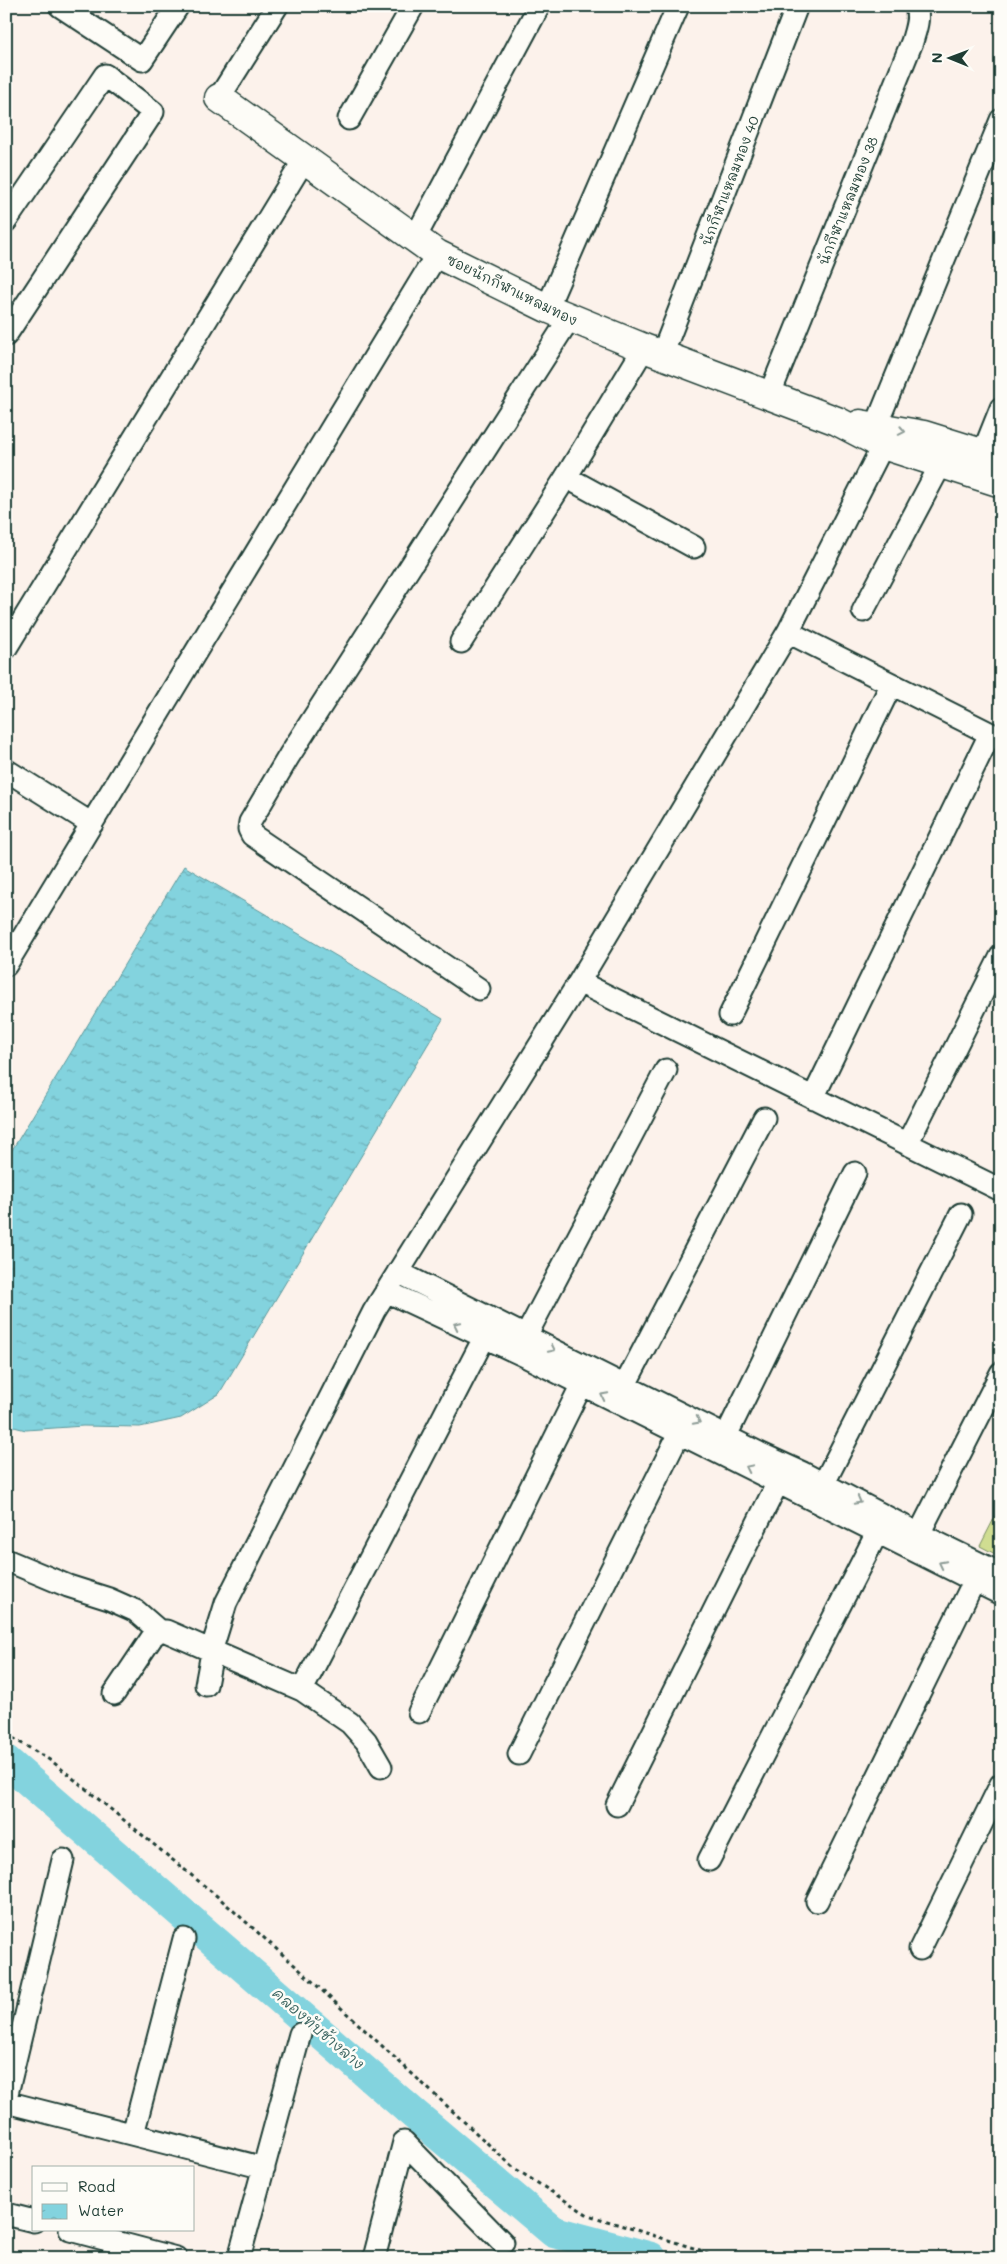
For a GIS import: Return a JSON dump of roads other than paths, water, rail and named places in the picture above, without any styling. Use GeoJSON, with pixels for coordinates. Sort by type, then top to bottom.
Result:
{"type":"FeatureCollection","features":[{"type":"Feature","properties":{"kind":"street"},"geometry":{"type":"LineString","coordinates":[[60,6],[142,60],[178,6]]}},
{"type":"Feature","properties":{"kind":"street"},"geometry":{"type":"LineString","coordinates":[[219,98],[277,6]]}},
{"type":"Feature","properties":{"kind":"street"},"geometry":{"type":"LineString","coordinates":[[349,119],[413,6]]}},
{"type":"Feature","properties":{"kind":"street"},"geometry":{"type":"LineString","coordinates":[[415,238],[539,6]]}},
{"type":"Feature","properties":{"kind":"street"},"geometry":{"type":"LineString","coordinates":[[480,989],[252,835],[249,829],[250,822],[558,313],[678,6]]}},
{"type":"Feature","properties":{"kind":"street","name":"นักกีฬาแหลมทอง 40"},"geometry":{"type":"LineString","coordinates":[[461,642],[566,477],[653,352],[797,6]]}},
{"type":"Feature","properties":{"kind":"street","name":"นักกีฬาแหลมทอง 38"},"geometry":{"type":"LineString","coordinates":[[770,396],[912,42],[918,23],[915,6]]}},
{"type":"Feature","properties":{"kind":"street"},"geometry":{"type":"LineString","coordinates":[[6,221],[105,75],[153,112],[6,335]]}},
{"type":"Feature","properties":{"kind":"street","name":"ซอยนักกีฬาแหลมทอง"},"geometry":{"type":"LineString","coordinates":[[219,98],[437,254],[558,313],[653,352],[879,436],[940,464],[1001,483]]}},
{"type":"Feature","properties":{"kind":"street"},"geometry":{"type":"LineString","coordinates":[[206,1685],[212,1650],[226,1603],[357,1343],[386,1291],[579,982],[788,632],[879,436],[1001,120]]}},
{"type":"Feature","properties":{"kind":"street"},"geometry":{"type":"LineString","coordinates":[[6,648],[304,160]]}},
{"type":"Feature","properties":{"kind":"street"},"geometry":{"type":"LineString","coordinates":[[6,965],[437,254]]}},
{"type":"Feature","properties":{"kind":"street"},"geometry":{"type":"LineString","coordinates":[[992,456],[1001,408]]}},
{"type":"Feature","properties":{"kind":"street","name":"ซอยนักกีฬาแหลมทอง"},"geometry":{"type":"LineString","coordinates":[[879,436],[924,435],[992,456]]}},
{"type":"Feature","properties":{"kind":"street"},"geometry":{"type":"LineString","coordinates":[[863,611],[940,464]]}},
{"type":"Feature","properties":{"kind":"street"},"geometry":{"type":"LineString","coordinates":[[566,477],[694,547]]}},
{"type":"Feature","properties":{"kind":"street"},"geometry":{"type":"LineString","coordinates":[[788,632],[996,737],[813,1098]]}},
{"type":"Feature","properties":{"kind":"street"},"geometry":{"type":"LineString","coordinates":[[730,1015],[891,685]]}},
{"type":"Feature","properties":{"kind":"street"},"geometry":{"type":"LineString","coordinates":[[6,770],[92,824]]}},
{"type":"Feature","properties":{"kind":"street"},"geometry":{"type":"LineString","coordinates":[[907,1144],[1001,956]]}},
{"type":"Feature","properties":{"kind":"street"},"geometry":{"type":"LineString","coordinates":[[579,982],[1001,1190]]}},
{"type":"Feature","properties":{"kind":"street"},"geometry":{"type":"LineString","coordinates":[[526,1336],[666,1070]]}},
{"type":"Feature","properties":{"kind":"street"},"geometry":{"type":"LineString","coordinates":[[625,1385],[764,1118]]}},
{"type":"Feature","properties":{"kind":"street"},"geometry":{"type":"LineString","coordinates":[[726,1436],[855,1173]]}},
{"type":"Feature","properties":{"kind":"street"},"geometry":{"type":"LineString","coordinates":[[824,1483],[960,1214]]}},
{"type":"Feature","properties":{"kind":"street"},"geometry":{"type":"LineString","coordinates":[[398,1272],[526,1336],[679,1434],[783,1473],[824,1483],[919,1534],[978,1572],[1001,1594]]}},
{"type":"Feature","properties":{"kind":"street"},"geometry":{"type":"LineString","coordinates":[[386,1291],[484,1338],[586,1376],[625,1385],[726,1436],[877,1533],[978,1572],[1001,1574]]}},
{"type":"Feature","properties":{"kind":"street"},"geometry":{"type":"LineString","coordinates":[[302,1690],[484,1338]]}},
{"type":"Feature","properties":{"kind":"street"},"geometry":{"type":"LineString","coordinates":[[919,1534],[1001,1373]]}},
{"type":"Feature","properties":{"kind":"street"},"geometry":{"type":"LineString","coordinates":[[419,1712],[586,1376]]}},
{"type":"Feature","properties":{"kind":"street"},"geometry":{"type":"LineString","coordinates":[[519,1754],[679,1434]]}},
{"type":"Feature","properties":{"kind":"street"},"geometry":{"type":"LineString","coordinates":[[617,1805],[783,1473]]}},
{"type":"Feature","properties":{"kind":"street"},"geometry":{"type":"LineString","coordinates":[[709,1860],[877,1533]]}},
{"type":"Feature","properties":{"kind":"street"},"geometry":{"type":"LineString","coordinates":[[6,1560],[68,1586],[109,1599],[136,1612],[159,1632]]}},
{"type":"Feature","properties":{"kind":"street"},"geometry":{"type":"LineString","coordinates":[[817,1901],[978,1572]]}},
{"type":"Feature","properties":{"kind":"street"},"geometry":{"type":"LineString","coordinates":[[114,1694],[153,1636],[159,1632],[166,1631],[302,1690],[350,1723],[366,1741],[381,1767]]}},
{"type":"Feature","properties":{"kind":"street"},"geometry":{"type":"LineString","coordinates":[[920,1949],[1001,1784]]}},
{"type":"Feature","properties":{"kind":"street"},"geometry":{"type":"LineString","coordinates":[[6,2098],[63,1860]]}},
{"type":"Feature","properties":{"kind":"street"},"geometry":{"type":"LineString","coordinates":[[133,2134],[184,1939]]}},
{"type":"Feature","properties":{"kind":"street"},"geometry":{"type":"LineString","coordinates":[[239,2258],[300,2034]]}},
{"type":"Feature","properties":{"kind":"street"},"geometry":{"type":"LineString","coordinates":[[6,2102],[264,2168]]}},
{"type":"Feature","properties":{"kind":"street"},"geometry":{"type":"LineString","coordinates":[[374,2258],[404,2142],[503,2243]]}},
{"type":"Feature","properties":{"kind":"street"},"geometry":{"type":"LineString","coordinates":[[6,2214],[32,2220]]}},
{"type":"Feature","properties":{"kind":"street"},"geometry":{"type":"LineString","coordinates":[[73,2232],[103,2249],[176,2258]]}},
{"type":"Feature","properties":{"kind":"water"},"geometry":{"type":"Polygon","coordinates":[[[184,866],[443,1019],[219,1394],[181,1418],[140,1427],[83,1426],[26,1430],[6,1425],[6,1160],[184,866]]]}},
{"type":"Feature","properties":{"kind":"waterway","name":"คลองทับช้างล่าง"},"geometry":{"type":"LineString","coordinates":[[6,1761],[414,2114],[554,2232],[651,2258]]}}]}
